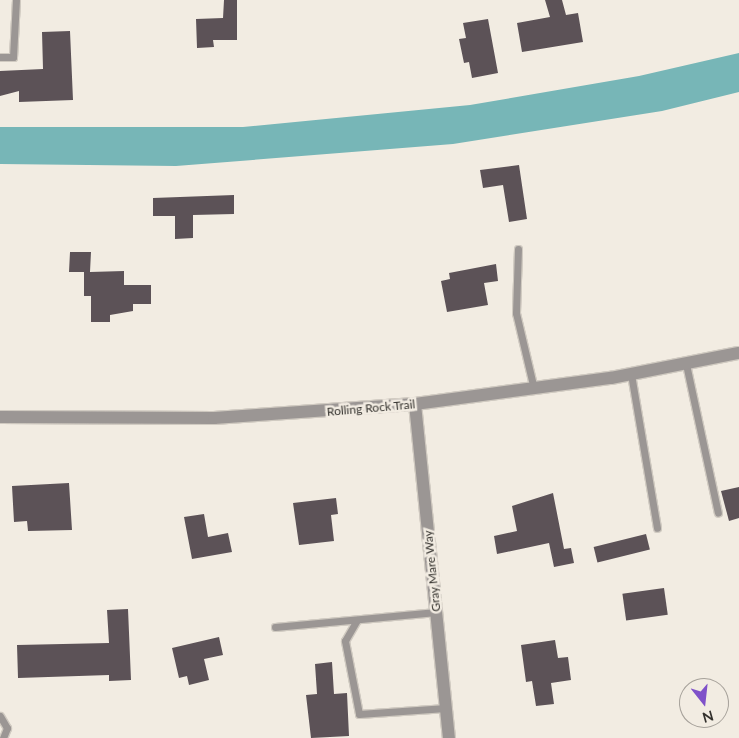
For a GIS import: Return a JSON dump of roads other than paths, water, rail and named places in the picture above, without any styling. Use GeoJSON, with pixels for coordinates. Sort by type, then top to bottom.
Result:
{"type":"FeatureCollection","features":[{"type":"Feature","properties":{"kind":"street","name":"Rolling Rock Trail"},"geometry":{"type":"LineString","coordinates":[[0,418],[214,418],[415,404],[534,389],[631,374],[739,353]]}},
{"type":"Feature","properties":{"kind":"street","name":"Gray Mare Way"},"geometry":{"type":"LineString","coordinates":[[415,404],[449,738]]}},
{"type":"Feature","properties":{"kind":"lane"},"geometry":{"type":"LineString","coordinates":[[0,57],[13,57],[16,0]]}},
{"type":"Feature","properties":{"kind":"lane"},"geometry":{"type":"LineString","coordinates":[[518,250],[516,313],[534,389]]}},
{"type":"Feature","properties":{"kind":"lane"},"geometry":{"type":"LineString","coordinates":[[686,364],[718,513]]}},
{"type":"Feature","properties":{"kind":"lane"},"geometry":{"type":"LineString","coordinates":[[631,374],[657,528]]}},
{"type":"Feature","properties":{"kind":"lane"},"geometry":{"type":"LineString","coordinates":[[275,627],[436,612]]}},
{"type":"Feature","properties":{"kind":"lane"},"geometry":{"type":"LineString","coordinates":[[357,620],[346,641],[359,714],[446,708]]}},
{"type":"Feature","properties":{"kind":"lane"},"geometry":{"type":"LineString","coordinates":[[0,716],[7,728],[3,738]]}},
{"type":"Feature","properties":{"kind":"water"},"geometry":{"type":"Polygon","coordinates":[[[739,53],[739,92],[662,111],[453,144],[176,166],[0,164],[0,127],[243,127],[470,105],[639,76],[739,53]]]}}]}
